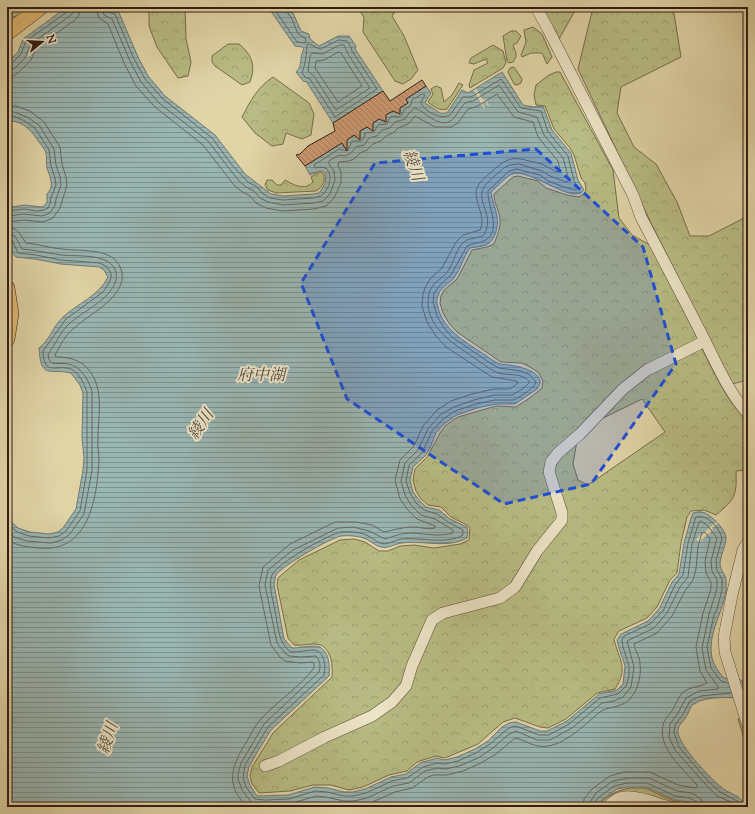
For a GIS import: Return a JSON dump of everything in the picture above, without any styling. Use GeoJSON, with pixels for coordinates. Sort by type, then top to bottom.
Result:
{"type":"FeatureCollection","features":[{"type":"Feature","properties":{"kind":"main road"},"geometry":{"type":"LineString","coordinates":[[7,33],[41,7]]}},
{"type":"Feature","properties":{"kind":"main road"},"geometry":{"type":"LineString","coordinates":[[7,288],[10,314],[7,339]]}},
{"type":"Feature","properties":{"kind":"street"},"geometry":{"type":"LineString","coordinates":[[536,7],[633,195],[641,217],[727,386],[748,414]]}},
{"type":"Feature","properties":{"kind":"street"},"geometry":{"type":"LineString","coordinates":[[265,766],[279,761],[325,737],[377,713],[392,702],[406,686],[412,666],[432,620],[443,613],[500,598],[515,587],[537,552],[562,520],[562,513],[549,472],[551,462],[558,453],[580,434],[624,389],[647,370],[705,341]]}},
{"type":"Feature","properties":{"kind":"street"},"geometry":{"type":"LineString","coordinates":[[748,542],[743,550],[724,637],[725,652],[748,726]]}},
{"type":"Feature","properties":{"kind":"street"},"geometry":{"type":"LineString","coordinates":[[608,807],[614,801],[623,797],[631,797],[670,807]]}},
{"type":"Feature","properties":{"kind":"highlighted area"},"geometry":{"type":"Polygon","coordinates":[[[536,149],[643,247],[676,364],[591,484],[504,504],[347,399],[301,283],[375,163],[536,149]]]}},
{"type":"Feature","properties":{"kind":"green space"},"geometry":{"type":"Polygon","coordinates":[[[7,7],[24,7],[26,11],[21,15],[12,17],[7,11],[7,7]]]}},
{"type":"Feature","properties":{"kind":"green space"},"geometry":{"type":"Polygon","coordinates":[[[149,7],[185,7],[186,39],[191,62],[188,76],[178,78],[157,47],[149,26],[149,7]]]}},
{"type":"Feature","properties":{"kind":"green space"},"geometry":{"type":"Polygon","coordinates":[[[357,7],[398,7],[392,16],[404,36],[418,70],[411,79],[403,84],[395,81],[363,32],[364,17],[357,7]]]}},
{"type":"Feature","properties":{"kind":"green space"},"geometry":{"type":"Polygon","coordinates":[[[542,7],[577,7],[559,39],[542,7]]]}},
{"type":"Feature","properties":{"kind":"green space"},"geometry":{"type":"Polygon","coordinates":[[[593,7],[673,7],[681,57],[621,87],[617,113],[634,147],[656,164],[677,202],[690,236],[709,236],[748,216],[748,380],[732,384],[652,225],[578,69],[593,7]]]}},
{"type":"Feature","properties":{"kind":"green space"},"geometry":{"type":"Polygon","coordinates":[[[533,27],[542,34],[552,57],[547,64],[542,53],[531,53],[522,57],[521,55],[526,42],[524,30],[533,27]]]}},
{"type":"Feature","properties":{"kind":"green space"},"geometry":{"type":"Polygon","coordinates":[[[511,31],[516,31],[521,36],[517,43],[513,45],[516,57],[513,62],[509,63],[507,61],[503,36],[511,31]]]}},
{"type":"Feature","properties":{"kind":"green space"},"geometry":{"type":"Polygon","coordinates":[[[228,44],[239,44],[250,56],[253,70],[250,82],[242,85],[215,66],[212,62],[212,56],[228,44]]]}},
{"type":"Feature","properties":{"kind":"green space"},"geometry":{"type":"Polygon","coordinates":[[[493,45],[503,51],[506,63],[503,68],[470,88],[469,85],[474,70],[488,63],[486,59],[474,64],[469,63],[471,58],[493,45]]]}},
{"type":"Feature","properties":{"kind":"green space"},"geometry":{"type":"Polygon","coordinates":[[[514,67],[522,79],[521,83],[517,85],[514,84],[508,72],[510,68],[514,67]]]}},
{"type":"Feature","properties":{"kind":"green space"},"geometry":{"type":"Polygon","coordinates":[[[560,72],[613,170],[619,218],[632,235],[650,245],[698,339],[697,349],[702,349],[728,397],[748,422],[748,470],[736,471],[734,496],[731,501],[716,515],[704,510],[691,511],[687,517],[681,543],[677,573],[670,580],[657,607],[647,618],[619,631],[614,639],[622,664],[621,675],[615,689],[597,693],[566,719],[548,728],[540,727],[515,718],[503,722],[478,744],[445,758],[436,756],[417,762],[407,771],[389,775],[363,787],[349,790],[331,785],[313,785],[290,791],[259,793],[252,784],[250,776],[252,767],[273,733],[332,677],[330,655],[324,647],[313,644],[294,645],[288,638],[277,585],[278,578],[299,560],[340,540],[354,539],[365,542],[379,551],[388,551],[400,546],[414,545],[434,548],[460,544],[469,540],[470,528],[467,525],[451,517],[441,507],[428,505],[421,499],[416,491],[413,480],[415,469],[427,457],[446,425],[458,417],[496,406],[516,407],[542,388],[543,381],[539,373],[530,367],[522,363],[501,362],[457,332],[443,313],[440,303],[444,290],[457,279],[472,250],[494,244],[500,222],[494,194],[513,177],[518,176],[538,181],[546,188],[567,195],[579,197],[584,194],[586,190],[585,183],[581,178],[574,155],[570,148],[554,129],[545,106],[536,105],[534,95],[536,85],[549,75],[560,72]],[[642,399],[595,422],[577,441],[573,464],[578,480],[588,485],[665,432],[642,399]]]}},
{"type":"Feature","properties":{"kind":"green space"},"geometry":{"type":"Polygon","coordinates":[[[273,77],[309,103],[314,114],[311,135],[302,139],[286,133],[283,144],[272,146],[255,133],[242,117],[259,90],[273,77]]]}},
{"type":"Feature","properties":{"kind":"green space"},"geometry":{"type":"Polygon","coordinates":[[[459,83],[463,85],[447,109],[439,109],[428,102],[433,94],[431,89],[436,86],[441,88],[444,102],[452,95],[459,83]]]}},
{"type":"Feature","properties":{"kind":"green space"},"geometry":{"type":"Polygon","coordinates":[[[320,172],[324,174],[324,181],[322,186],[316,191],[276,193],[268,190],[265,185],[267,180],[272,180],[277,185],[281,185],[285,180],[303,187],[310,185],[313,182],[311,177],[320,172]]]}},
{"type":"Feature","properties":{"kind":"green space"},"geometry":{"type":"Polygon","coordinates":[[[741,716],[748,734],[748,751],[738,719],[741,716]]]}},
{"type":"Feature","properties":{"kind":"green space"},"geometry":{"type":"Polygon","coordinates":[[[630,788],[645,788],[674,801],[689,804],[694,807],[679,807],[635,794],[605,807],[598,807],[612,794],[630,788]]]}},
{"type":"Feature","properties":{"kind":"green space"},"geometry":{"type":"Polygon","coordinates":[[[624,799],[664,807],[612,807],[624,799]]]}},
{"type":"Feature","properties":{"kind":"water","name":"府中湖"},"geometry":{"type":"Polygon","coordinates":[[[67,7],[110,7],[111,10],[117,8],[138,57],[148,76],[165,96],[215,135],[245,174],[271,194],[283,196],[319,193],[325,184],[326,174],[320,171],[310,175],[305,166],[341,143],[344,147],[346,146],[345,141],[355,135],[359,137],[359,132],[395,109],[399,108],[406,99],[426,86],[431,93],[425,103],[440,113],[447,113],[462,90],[468,93],[502,72],[523,105],[534,107],[543,106],[552,130],[571,153],[578,180],[584,190],[578,194],[570,193],[520,173],[512,174],[507,177],[491,192],[497,221],[497,229],[494,237],[486,245],[470,248],[456,274],[441,290],[437,298],[438,308],[445,323],[462,339],[498,363],[526,369],[537,375],[540,379],[540,384],[537,389],[515,404],[496,404],[477,408],[457,415],[445,423],[436,433],[425,456],[413,467],[410,480],[413,492],[419,500],[426,507],[439,510],[450,519],[467,527],[467,538],[443,544],[410,542],[384,547],[377,546],[362,538],[341,536],[327,542],[287,565],[276,575],[274,584],[284,639],[292,648],[314,646],[323,649],[328,657],[329,676],[271,730],[258,751],[249,767],[247,776],[250,785],[257,796],[288,795],[315,787],[328,788],[344,792],[353,792],[365,789],[391,777],[406,774],[420,763],[437,758],[445,760],[457,757],[475,749],[488,741],[502,727],[509,723],[516,722],[540,731],[547,731],[567,721],[599,694],[617,690],[623,684],[625,666],[617,640],[621,634],[648,621],[659,609],[672,582],[679,574],[684,543],[693,513],[704,512],[715,520],[721,527],[726,538],[720,565],[726,578],[726,591],[713,634],[711,648],[712,657],[716,668],[724,678],[748,681],[748,698],[713,698],[699,701],[691,706],[678,729],[682,742],[694,760],[721,787],[737,796],[747,807],[697,807],[689,802],[675,800],[646,787],[627,787],[617,789],[601,801],[597,807],[7,807],[7,518],[18,528],[30,532],[49,534],[58,532],[63,528],[76,509],[84,458],[82,438],[83,393],[80,385],[71,373],[48,371],[44,369],[40,358],[39,348],[43,345],[63,317],[100,289],[108,277],[104,270],[99,267],[61,264],[16,257],[12,252],[8,240],[7,208],[24,205],[42,207],[47,202],[47,194],[51,188],[51,185],[44,149],[26,127],[17,122],[7,121],[7,63],[18,52],[23,39],[67,7]]]}},
{"type":"Feature","properties":{"kind":"water"},"geometry":{"type":"Polygon","coordinates":[[[268,7],[297,7],[292,9],[291,12],[293,13],[301,31],[309,34],[310,39],[319,46],[338,36],[349,36],[356,46],[355,49],[383,91],[333,123],[306,81],[304,82],[296,72],[300,67],[304,49],[302,47],[295,46],[268,7]]]}},
{"type":"Feature","properties":{"kind":"pier"},"geometry":{"type":"Polygon","coordinates":[[[476,89],[483,100],[485,99],[489,105],[488,106],[485,101],[482,103],[485,108],[484,109],[474,90],[476,89]]]}},
{"type":"Feature","properties":{"kind":"pier"},"geometry":{"type":"Polygon","coordinates":[[[716,522],[718,523],[712,528],[713,530],[699,542],[696,539],[716,522]]]}},
{"type":"Feature","properties":{"kind":"building"},"geometry":{"type":"Polygon","coordinates":[[[422,80],[426,86],[406,99],[408,103],[400,108],[400,114],[393,111],[386,115],[386,122],[379,119],[373,123],[373,131],[367,127],[360,131],[360,140],[354,135],[347,140],[347,151],[342,143],[305,166],[296,155],[300,154],[308,146],[335,131],[333,123],[383,91],[390,101],[422,80]]]}},
{"type":"Feature","properties":{"kind":"water label","name":"綾川"},"geometry":{"type":"Point","coordinates":[414,165]}},
{"type":"Feature","properties":{"kind":"water label","name":"綾川"},"geometry":{"type":"Point","coordinates":[200,424]}},
{"type":"Feature","properties":{"kind":"water label","name":"綾川"},"geometry":{"type":"Point","coordinates":[107,738]}}]}
